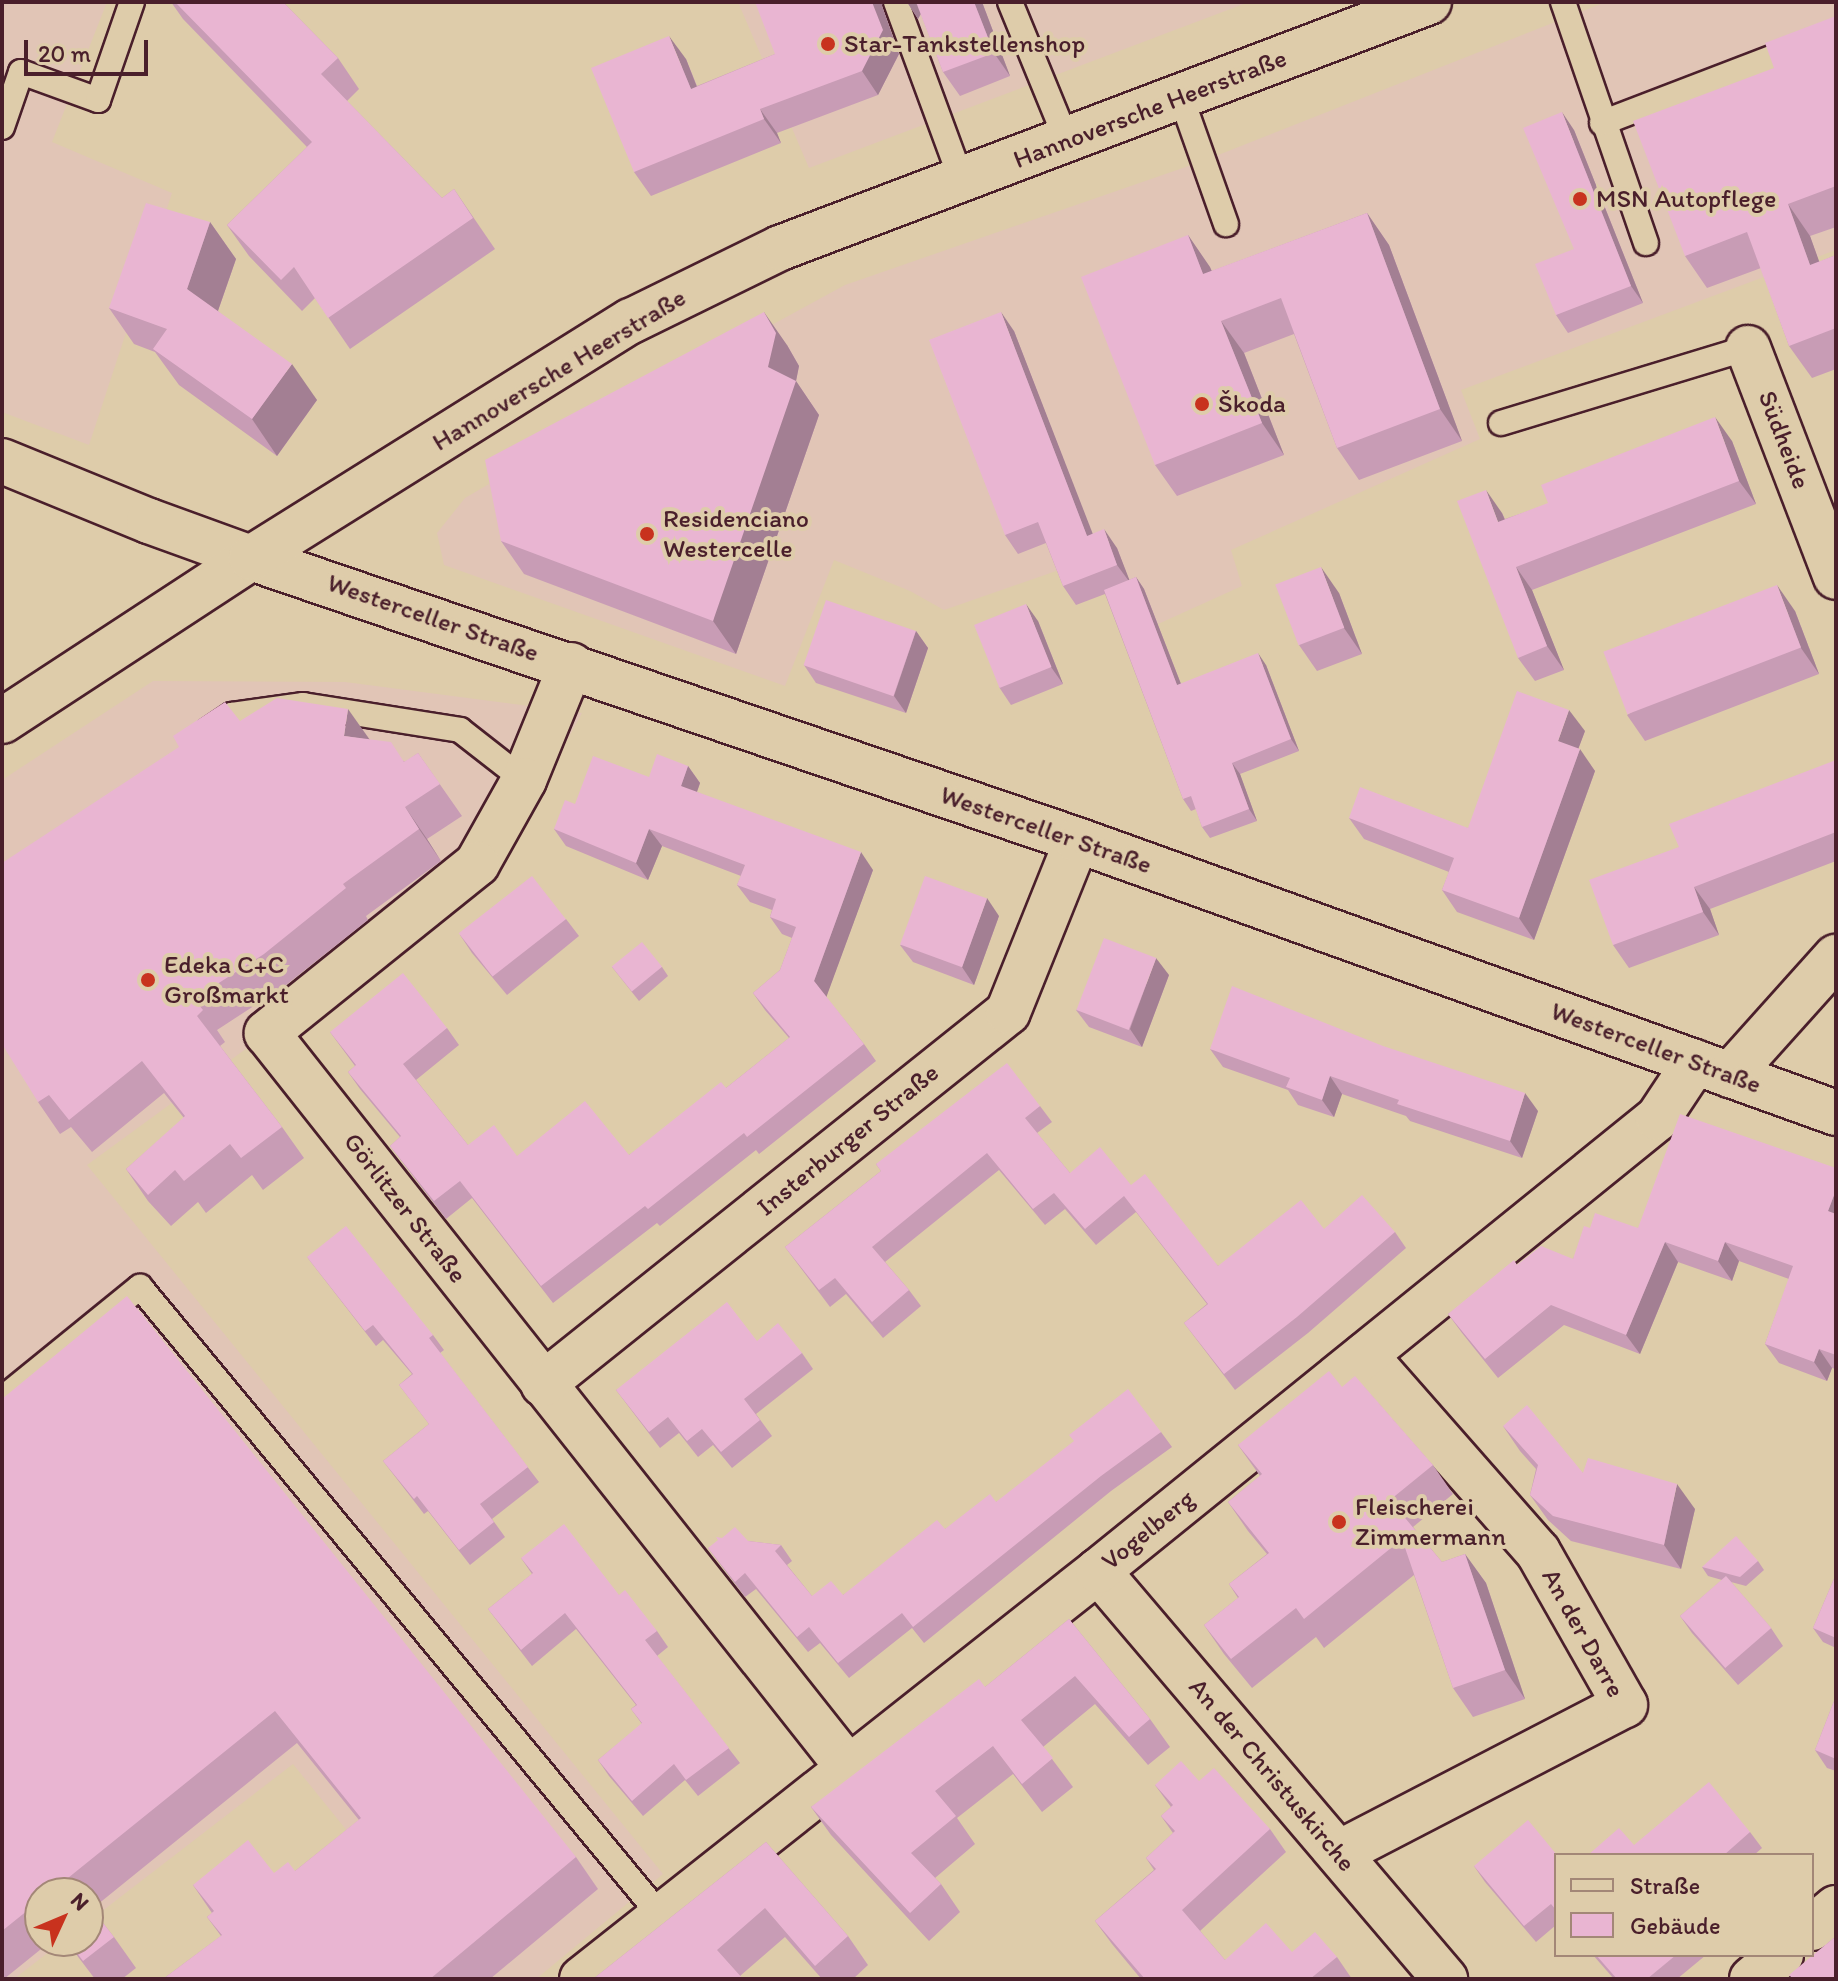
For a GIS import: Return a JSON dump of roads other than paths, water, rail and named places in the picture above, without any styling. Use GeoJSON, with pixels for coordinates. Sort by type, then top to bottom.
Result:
{"type":"FeatureCollection","features":[{"type":"Feature","properties":{"kind":"street","name":"Hannoversche Heerstraße"},"geometry":{"type":"LineString","coordinates":[[2,721],[251,558],[631,321],[780,248],[1429,2]]}},
{"type":"Feature","properties":{"kind":"street","name":"Südheide"},"geometry":{"type":"LineString","coordinates":[[1748,348],[1836,577]]}},
{"type":"Feature","properties":{"kind":"street","name":"Westerceller Straße"},"geometry":{"type":"LineString","coordinates":[[2,461],[149,521],[251,558],[1077,840],[1836,1113]]}},
{"type":"Feature","properties":{"kind":"street","name":"Görlitzer Straße"},"geometry":{"type":"LineString","coordinates":[[571,665],[524,780],[477,864],[267,1033],[847,1766]]}},
{"type":"Feature","properties":{"kind":"street","name":"Insterburger Straße"},"geometry":{"type":"LineString","coordinates":[[543,1384],[1008,1012],[1077,840]]}},
{"type":"Feature","properties":{"kind":"street"},"geometry":{"type":"LineString","coordinates":[[1713,1068],[1765,1031],[1836,957]]}},
{"type":"Feature","properties":{"kind":"street","name":"Vogelberg"},"geometry":{"type":"LineString","coordinates":[[582,1979],[847,1766],[1098,1571],[1658,1118],[1713,1068]]}},
{"type":"Feature","properties":{"kind":"street","name":"An der Darre"},"geometry":{"type":"LineString","coordinates":[[1339,1853],[1625,1705],[1538,1552],[1365,1355]]}},
{"type":"Feature","properties":{"kind":"street","name":"An der Christuskirche"},"geometry":{"type":"LineString","coordinates":[[1098,1571],[1445,1979]]}},
{"type":"Feature","properties":{"kind":"street"},"geometry":{"type":"LineString","coordinates":[[1814,1926],[1836,1908]]}},
{"type":"Feature","properties":{"kind":"street"},"geometry":{"type":"LineString","coordinates":[[1752,1979],[1779,1957]]}},
{"type":"Feature","properties":{"kind":"lane"},"geometry":{"type":"LineString","coordinates":[[2,127],[21,72],[98,100],[132,2]]}},
{"type":"Feature","properties":{"kind":"lane"},"geometry":{"type":"LineString","coordinates":[[896,2],[962,181]]}},
{"type":"Feature","properties":{"kind":"lane"},"geometry":{"type":"LineString","coordinates":[[1010,2],[1067,141]]}},
{"type":"Feature","properties":{"kind":"lane"},"geometry":{"type":"LineString","coordinates":[[1563,2],[1602,123],[1646,243]]}},
{"type":"Feature","properties":{"kind":"lane"},"geometry":{"type":"LineString","coordinates":[[1602,123],[1836,33]]}},
{"type":"Feature","properties":{"kind":"lane"},"geometry":{"type":"LineString","coordinates":[[1181,97],[1226,224]]}},
{"type":"Feature","properties":{"kind":"lane"},"geometry":{"type":"LineString","coordinates":[[1501,423],[1748,348]]}},
{"type":"Feature","properties":{"kind":"lane"},"geometry":{"type":"LineString","coordinates":[[194,740],[232,715],[303,705],[460,730],[524,780]]}},
{"type":"Feature","properties":{"kind":"lane"},"geometry":{"type":"LineString","coordinates":[[2,1399],[140,1287],[661,1916]]}},
{"type":"Feature","properties":{"kind":"place","name":"Star-Tankstellenshop"},"geometry":{"type":"Point","coordinates":[828,44]}},
{"type":"Feature","properties":{"kind":"place","name":"MSN Autopflege"},"geometry":{"type":"Point","coordinates":[1580,199]}},
{"type":"Feature","properties":{"kind":"place","name":"Škoda"},"geometry":{"type":"Point","coordinates":[1202,404]}},
{"type":"Feature","properties":{"kind":"place","name":"Residenciano Westercelle"},"geometry":{"type":"Point","coordinates":[647,534]}},
{"type":"Feature","properties":{"kind":"place","name":"Edeka C+C Großmarkt"},"geometry":{"type":"Point","coordinates":[148,980]}},
{"type":"Feature","properties":{"kind":"place","name":"Fleischerei Zimmermann"},"geometry":{"type":"Point","coordinates":[1339,1522]}}]}
